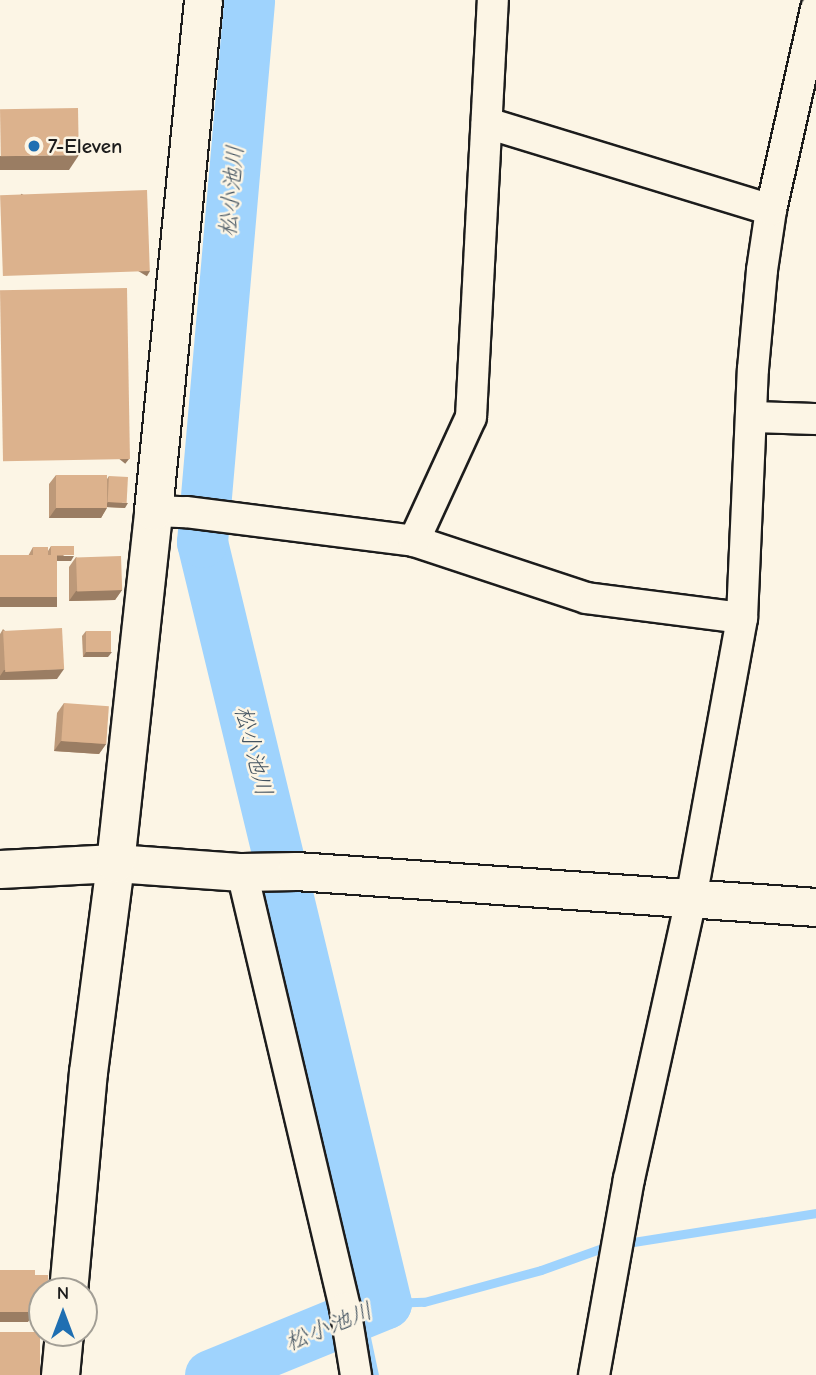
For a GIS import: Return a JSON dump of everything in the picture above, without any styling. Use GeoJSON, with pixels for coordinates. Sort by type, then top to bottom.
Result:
{"type":"FeatureCollection","features":[{"type":"Feature","properties":{"kind":"street"},"geometry":{"type":"LineString","coordinates":[[69,1277],[88,1072],[116,863],[184,512],[203,0]]}},
{"type":"Feature","properties":{"kind":"street"},"geometry":{"type":"LineString","coordinates":[[414,541],[471,417],[493,0]]}},
{"type":"Feature","properties":{"kind":"street"},"geometry":{"type":"LineString","coordinates":[[594,1375],[629,1179],[691,899],[742,618],[753,417],[753,369],[762,270],[771,210],[816,9]]}},
{"type":"Feature","properties":{"kind":"street"},"geometry":{"type":"LineString","coordinates":[[487,122],[771,210]]}},
{"type":"Feature","properties":{"kind":"street"},"geometry":{"type":"LineString","coordinates":[[753,417],[816,419]]}},
{"type":"Feature","properties":{"kind":"street"},"geometry":{"type":"LineString","coordinates":[[184,512],[414,541],[586,598],[742,618]]}},
{"type":"Feature","properties":{"kind":"street"},"geometry":{"type":"LineString","coordinates":[[0,869],[116,863],[244,872],[296,871],[816,907]]}},
{"type":"Feature","properties":{"kind":"street"},"geometry":{"type":"LineString","coordinates":[[244,872],[347,1323],[356,1375]]}},
{"type":"Feature","properties":{"kind":"street"},"geometry":{"type":"LineString","coordinates":[[60,1375],[63,1347]]}},
{"type":"Feature","properties":{"kind":"building","name":"7-Eleven"},"geometry":{"type":"Polygon","coordinates":[[[78,108],[79,155],[1,156],[0,109],[78,108]]]}},
{"type":"Feature","properties":{"kind":"building"},"geometry":{"type":"Polygon","coordinates":[[[147,190],[150,271],[3,276],[0,195],[147,190]]]}},
{"type":"Feature","properties":{"kind":"building"},"geometry":{"type":"Polygon","coordinates":[[[127,288],[130,459],[3,461],[0,290],[127,288]]]}},
{"type":"Feature","properties":{"kind":"building"},"geometry":{"type":"Polygon","coordinates":[[[56,475],[107,475],[107,508],[56,508],[56,475]]]}},
{"type":"Feature","properties":{"kind":"building"},"geometry":{"type":"Polygon","coordinates":[[[109,476],[128,477],[127,503],[108,502],[109,476]]]}},
{"type":"Feature","properties":{"kind":"building"},"geometry":{"type":"Polygon","coordinates":[[[51,546],[74,546],[74,555],[51,555],[51,546]]]}},
{"type":"Feature","properties":{"kind":"building"},"geometry":{"type":"Polygon","coordinates":[[[33,547],[48,547],[48,555],[33,555],[33,547]]]}},
{"type":"Feature","properties":{"kind":"building"},"geometry":{"type":"Polygon","coordinates":[[[0,555],[57,555],[57,597],[0,597],[0,555]]]}},
{"type":"Feature","properties":{"kind":"building"},"geometry":{"type":"Polygon","coordinates":[[[121,556],[122,590],[77,592],[76,558],[121,556]]]}},
{"type":"Feature","properties":{"kind":"building"},"geometry":{"type":"Polygon","coordinates":[[[62,628],[64,669],[5,672],[3,631],[62,628]]]}},
{"type":"Feature","properties":{"kind":"building"},"geometry":{"type":"Polygon","coordinates":[[[86,631],[111,631],[111,652],[86,652],[86,631]]]}},
{"type":"Feature","properties":{"kind":"building"},"geometry":{"type":"Polygon","coordinates":[[[64,703],[109,706],[106,744],[61,741],[64,703]]]}},
{"type":"Feature","properties":{"kind":"building"},"geometry":{"type":"Polygon","coordinates":[[[0,1270],[35,1270],[35,1277],[28,1277],[28,1312],[0,1312],[0,1270]]]}},
{"type":"Feature","properties":{"kind":"building"},"geometry":{"type":"Polygon","coordinates":[[[0,1332],[28,1332],[28,1347],[40,1347],[40,1375],[0,1375],[0,1332]]]}},
{"type":"Feature","properties":{"kind":"waterway","name":"松小池川"},"geometry":{"type":"LineString","coordinates":[[210,1375],[386,1303],[202,542],[249,1]]}},
{"type":"Feature","properties":{"kind":"waterway"},"geometry":{"type":"LineString","coordinates":[[326,1156],[342,1230]]}},
{"type":"Feature","properties":{"kind":"waterway"},"geometry":{"type":"LineString","coordinates":[[386,1303],[424,1302],[541,1270],[608,1246],[816,1213]]}},
{"type":"Feature","properties":{"kind":"waterway"},"geometry":{"type":"LineString","coordinates":[[361,1314],[374,1375]]}},
{"type":"Feature","properties":{"kind":"place","name":"7-Eleven"},"geometry":{"type":"Point","coordinates":[34,146]}}]}
